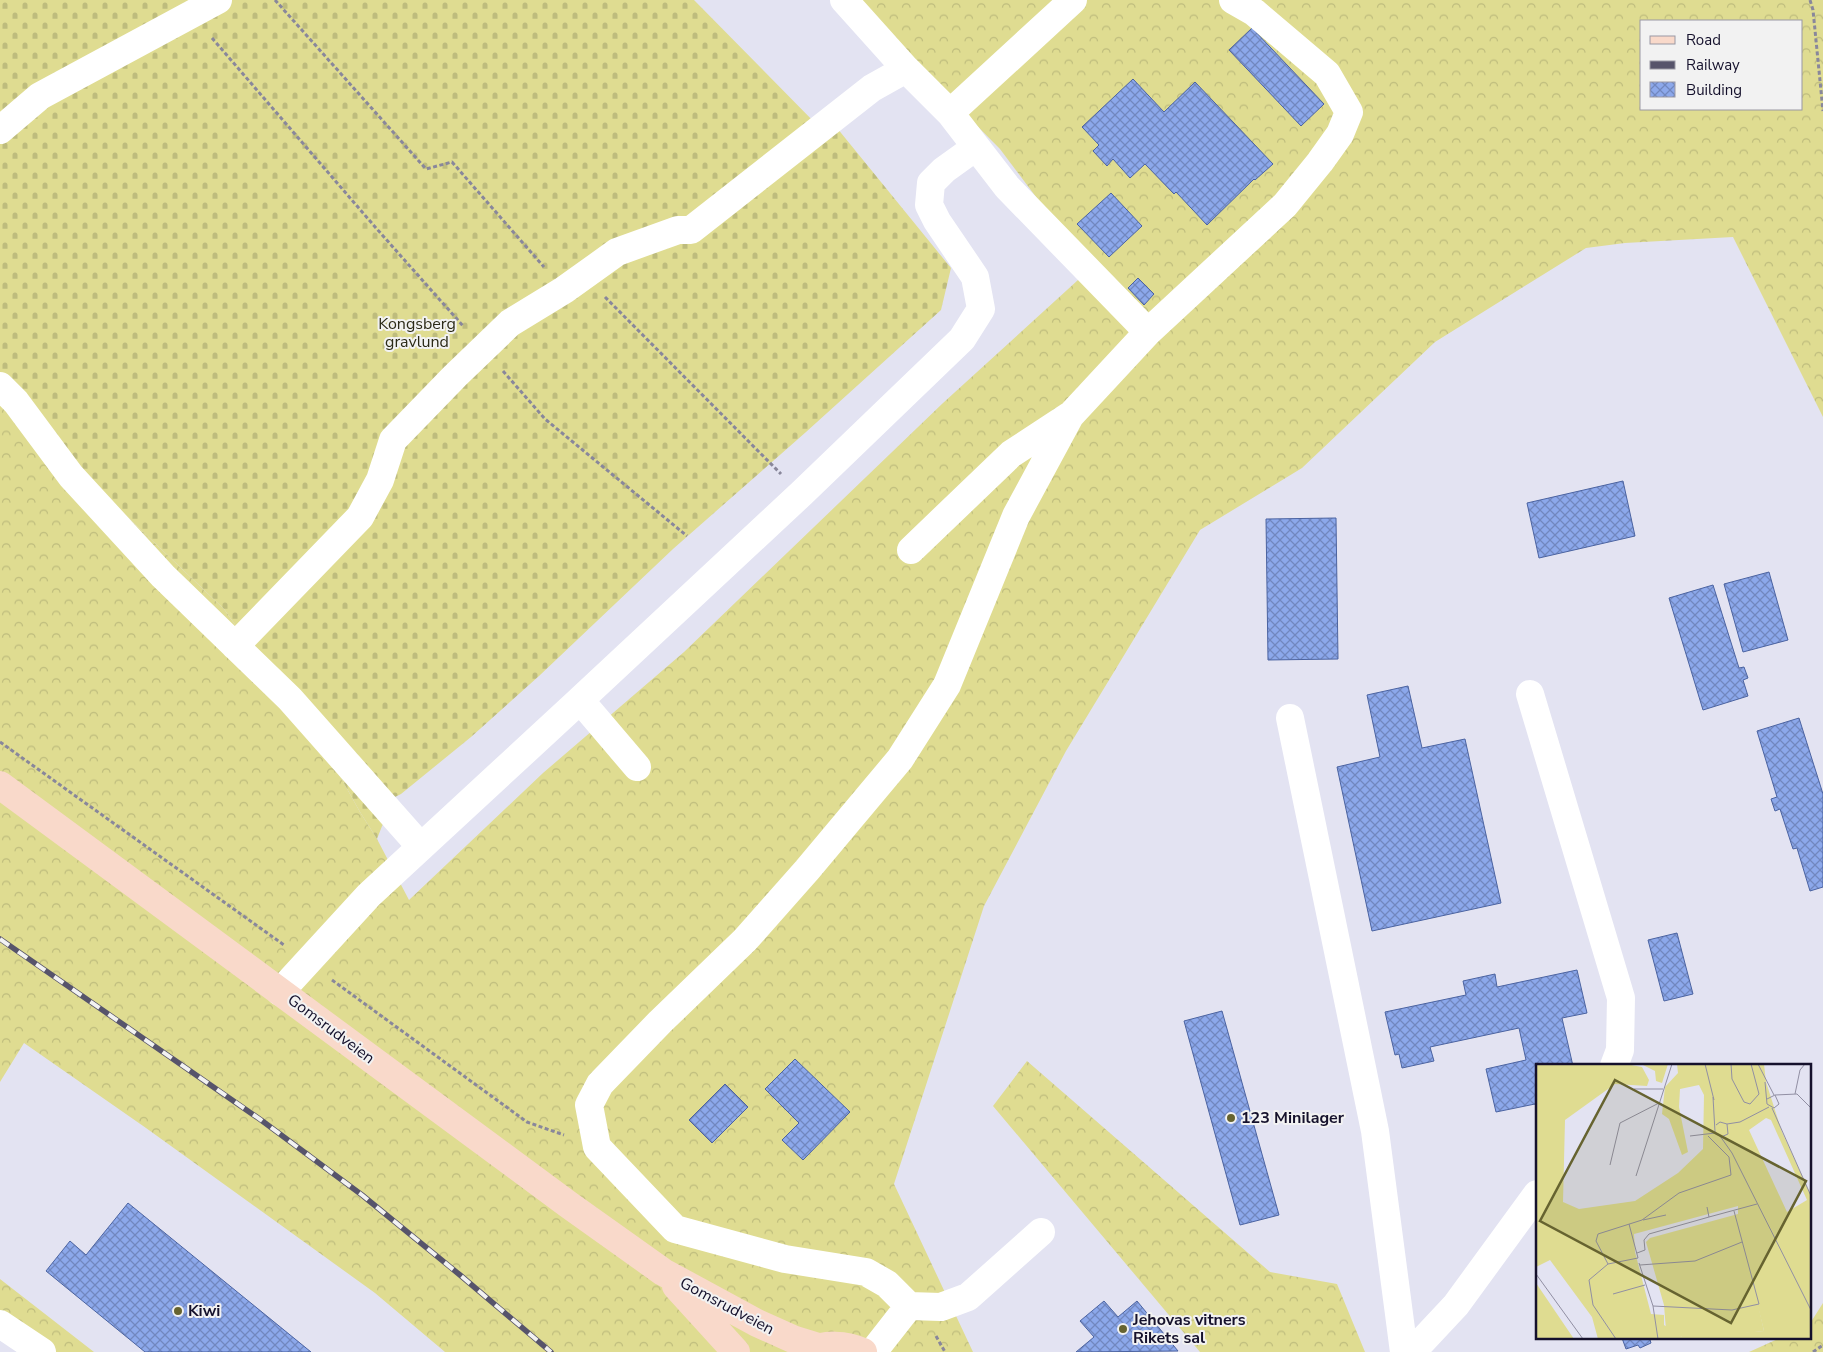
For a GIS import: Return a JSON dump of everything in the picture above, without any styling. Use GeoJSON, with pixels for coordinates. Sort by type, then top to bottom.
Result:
{"type":"FeatureCollection","features":[{"type":"Feature","properties":{"kind":"main road","name":"Gomsrudveien"},"geometry":{"type":"LineString","coordinates":[[0,785],[569,1205],[663,1272],[757,1323],[814,1350]]}},
{"type":"Feature","properties":{"kind":"main road","name":"Gomsrudveien"},"geometry":{"type":"LineString","coordinates":[[663,1272],[736,1352]]}},
{"type":"Feature","properties":{"kind":"main road"},"geometry":{"type":"LineString","coordinates":[[814,1350],[828,1346],[845,1346],[863,1352]]}},
{"type":"Feature","properties":{"kind":"street"},"geometry":{"type":"LineString","coordinates":[[0,130],[40,96],[218,0]]}},
{"type":"Feature","properties":{"kind":"street"},"geometry":{"type":"LineString","coordinates":[[844,0],[906,69],[950,113],[1007,187],[1148,332]]}},
{"type":"Feature","properties":{"kind":"street"},"geometry":{"type":"LineString","coordinates":[[950,113],[1073,0]]}},
{"type":"Feature","properties":{"kind":"street"},"geometry":{"type":"LineString","coordinates":[[911,550],[1011,454],[1070,416],[1148,332],[1285,205],[1340,134],[1349,112],[1327,74],[1254,12],[1233,0]]}},
{"type":"Feature","properties":{"kind":"street"},"geometry":{"type":"LineString","coordinates":[[235,646],[360,517],[380,480],[393,440],[510,323],[574,283],[617,252],[678,230],[691,230],[872,88],[906,69]]}},
{"type":"Feature","properties":{"kind":"street"},"geometry":{"type":"LineString","coordinates":[[280,992],[369,895],[795,500],[962,339],[981,309],[975,277],[937,221],[929,205],[931,183],[944,170],[976,148]]}},
{"type":"Feature","properties":{"kind":"street"},"geometry":{"type":"LineString","coordinates":[[0,386],[16,402],[71,476],[162,576],[290,699],[421,847]]}},
{"type":"Feature","properties":{"kind":"street"},"geometry":{"type":"LineString","coordinates":[[1041,1232],[968,1297],[941,1307],[909,1306],[887,1284],[866,1272],[785,1260],[675,1228],[597,1147],[589,1105],[600,1084],[744,940],[801,877],[900,760],[947,685],[1016,516],[1070,416]]}},
{"type":"Feature","properties":{"kind":"street"},"geometry":{"type":"LineString","coordinates":[[1530,694],[1622,998],[1620,1050],[1615,1064]]}},
{"type":"Feature","properties":{"kind":"street"},"geometry":{"type":"LineString","coordinates":[[580,700],[637,767]]}},
{"type":"Feature","properties":{"kind":"street"},"geometry":{"type":"LineString","coordinates":[[1290,718],[1375,1131],[1404,1352]]}},
{"type":"Feature","properties":{"kind":"street"},"geometry":{"type":"LineString","coordinates":[[1412,1352],[1456,1305],[1536,1195]]}},
{"type":"Feature","properties":{"kind":"street"},"geometry":{"type":"LineString","coordinates":[[873,1352],[909,1306]]}},
{"type":"Feature","properties":{"kind":"street"},"geometry":{"type":"LineString","coordinates":[[0,1324],[42,1352]]}},
{"type":"Feature","properties":{"kind":"path"},"geometry":{"type":"LineString","coordinates":[[275,0],[426,169],[452,162],[574,283],[770,464]]}},
{"type":"Feature","properties":{"kind":"path"},"geometry":{"type":"LineString","coordinates":[[1810,0],[1813,10],[1823,111]]}},
{"type":"Feature","properties":{"kind":"path"},"geometry":{"type":"LineString","coordinates":[[174,24],[213,38],[376,228],[545,419],[687,536]]}},
{"type":"Feature","properties":{"kind":"path"},"geometry":{"type":"LineString","coordinates":[[1813,1352],[1823,1345]]}},
{"type":"Feature","properties":{"kind":"green space","name":"Kongsberg gravlund"},"geometry":{"type":"Polygon","coordinates":[[[0,0],[694,0],[822,130],[837,128],[951,268],[941,310],[673,549],[539,676],[471,737],[401,794],[393,798],[377,839],[331,760],[224,609],[51,444],[0,388],[0,0]]]}},
{"type":"Feature","properties":{"kind":"green space"},"geometry":{"type":"Polygon","coordinates":[[[852,0],[1823,0],[1823,417],[1733,237],[1625,243],[1586,248],[1435,342],[1302,468],[1200,530],[1066,751],[984,906],[894,1184],[973,1352],[445,1352],[375,1293],[146,1128],[24,1043],[0,1082],[0,388],[51,444],[224,609],[331,760],[377,839],[409,900],[543,773],[684,652],[943,403],[1078,280],[1084,272],[1084,261],[1000,149],[852,0]]]}},
{"type":"Feature","properties":{"kind":"green space"},"geometry":{"type":"Polygon","coordinates":[[[1027,1061],[1270,1272],[1337,1284],[1365,1352],[1200,1352],[993,1106],[1027,1061]]]}},
{"type":"Feature","properties":{"kind":"green space"},"geometry":{"type":"Polygon","coordinates":[[[0,1279],[94,1352],[47,1352],[0,1321],[0,1279]]]}},
{"type":"Feature","properties":{"kind":"green space"},"geometry":{"type":"Polygon","coordinates":[[[1823,1303],[1823,1352],[1749,1352],[1776,1340],[1810,1340],[1810,1323],[1823,1303]]]}},
{"type":"Feature","properties":{"kind":"building"},"geometry":{"type":"Polygon","coordinates":[[[1252,28],[1324,104],[1301,126],[1229,50],[1252,28]]]}},
{"type":"Feature","properties":{"kind":"building"},"geometry":{"type":"Polygon","coordinates":[[[1133,79],[1164,112],[1195,82],[1273,164],[1254,179],[1207,225],[1176,192],[1174,194],[1145,164],[1130,178],[1113,159],[1107,166],[1093,151],[1099,145],[1082,127],[1133,79]]]}},
{"type":"Feature","properties":{"kind":"building"},"geometry":{"type":"Polygon","coordinates":[[[1111,193],[1142,226],[1109,257],[1077,224],[1111,193]]]}},
{"type":"Feature","properties":{"kind":"building"},"geometry":{"type":"Polygon","coordinates":[[[1138,278],[1154,294],[1144,305],[1128,288],[1138,278]]]}},
{"type":"Feature","properties":{"kind":"building"},"geometry":{"type":"Polygon","coordinates":[[[1623,481],[1635,536],[1539,558],[1527,503],[1623,481]]]}},
{"type":"Feature","properties":{"kind":"building"},"geometry":{"type":"Polygon","coordinates":[[[1336,518],[1338,659],[1268,660],[1266,519],[1336,518]]]}},
{"type":"Feature","properties":{"kind":"building"},"geometry":{"type":"Polygon","coordinates":[[[1769,572],[1788,640],[1743,652],[1724,584],[1769,572]]]}},
{"type":"Feature","properties":{"kind":"building"},"geometry":{"type":"Polygon","coordinates":[[[1713,585],[1739,668],[1744,667],[1748,678],[1743,680],[1748,696],[1703,710],[1669,598],[1713,585]]]}},
{"type":"Feature","properties":{"kind":"building"},"geometry":{"type":"Polygon","coordinates":[[[1408,686],[1422,748],[1465,739],[1501,903],[1372,931],[1337,767],[1380,757],[1367,695],[1408,686]]]}},
{"type":"Feature","properties":{"kind":"building"},"geometry":{"type":"Polygon","coordinates":[[[1799,718],[1823,794],[1823,887],[1810,891],[1797,848],[1793,849],[1780,809],[1775,811],[1771,799],[1777,797],[1757,731],[1799,718]]]}},
{"type":"Feature","properties":{"kind":"building"},"geometry":{"type":"Polygon","coordinates":[[[1677,933],[1693,994],[1664,1001],[1648,940],[1677,933]]]}},
{"type":"Feature","properties":{"kind":"building"},"geometry":{"type":"Polygon","coordinates":[[[1577,970],[1587,1013],[1562,1018],[1573,1064],[1536,1064],[1536,1106],[1535,1104],[1496,1112],[1486,1069],[1526,1060],[1519,1028],[1430,1047],[1434,1061],[1402,1068],[1399,1054],[1395,1055],[1385,1012],[1466,995],[1463,981],[1495,974],[1497,987],[1577,970]]]}},
{"type":"Feature","properties":{"kind":"building","name":"123 Minilager"},"geometry":{"type":"Polygon","coordinates":[[[1222,1011],[1279,1215],[1240,1225],[1184,1021],[1222,1011]]]}},
{"type":"Feature","properties":{"kind":"building"},"geometry":{"type":"Polygon","coordinates":[[[795,1059],[850,1112],[803,1160],[782,1140],[799,1123],[765,1089],[795,1059]]]}},
{"type":"Feature","properties":{"kind":"building"},"geometry":{"type":"Polygon","coordinates":[[[725,1084],[748,1107],[712,1143],[689,1120],[725,1084]]]}},
{"type":"Feature","properties":{"kind":"building","name":"Kiwi"},"geometry":{"type":"Polygon","coordinates":[[[128,1203],[311,1352],[145,1352],[46,1271],[70,1241],[86,1255],[128,1203]]]}},
{"type":"Feature","properties":{"kind":"building","name":"Jehovas vitners Rikets sal"},"geometry":{"type":"Polygon","coordinates":[[[1104,1301],[1118,1317],[1137,1301],[1178,1351],[1076,1352],[1094,1337],[1080,1321],[1104,1301]]]}},
{"type":"Feature","properties":{"kind":"building"},"geometry":{"type":"Polygon","coordinates":[[[1623,1340],[1650,1340],[1651,1343],[1640,1348],[1638,1345],[1626,1349],[1623,1340]]]}},
{"type":"Feature","properties":{"kind":"railway"},"geometry":{"type":"LineString","coordinates":[[0,939],[261,1120],[362,1195],[551,1352]]}},
{"type":"Feature","properties":{"kind":"place","name":"123 Minilager"},"geometry":{"type":"Point","coordinates":[1231,1118]}},
{"type":"Feature","properties":{"kind":"place","name":"Kiwi"},"geometry":{"type":"Point","coordinates":[178,1311]}},
{"type":"Feature","properties":{"kind":"place","name":"Jehovas vitners Rikets sal"},"geometry":{"type":"Point","coordinates":[1123,1329]}}]}
